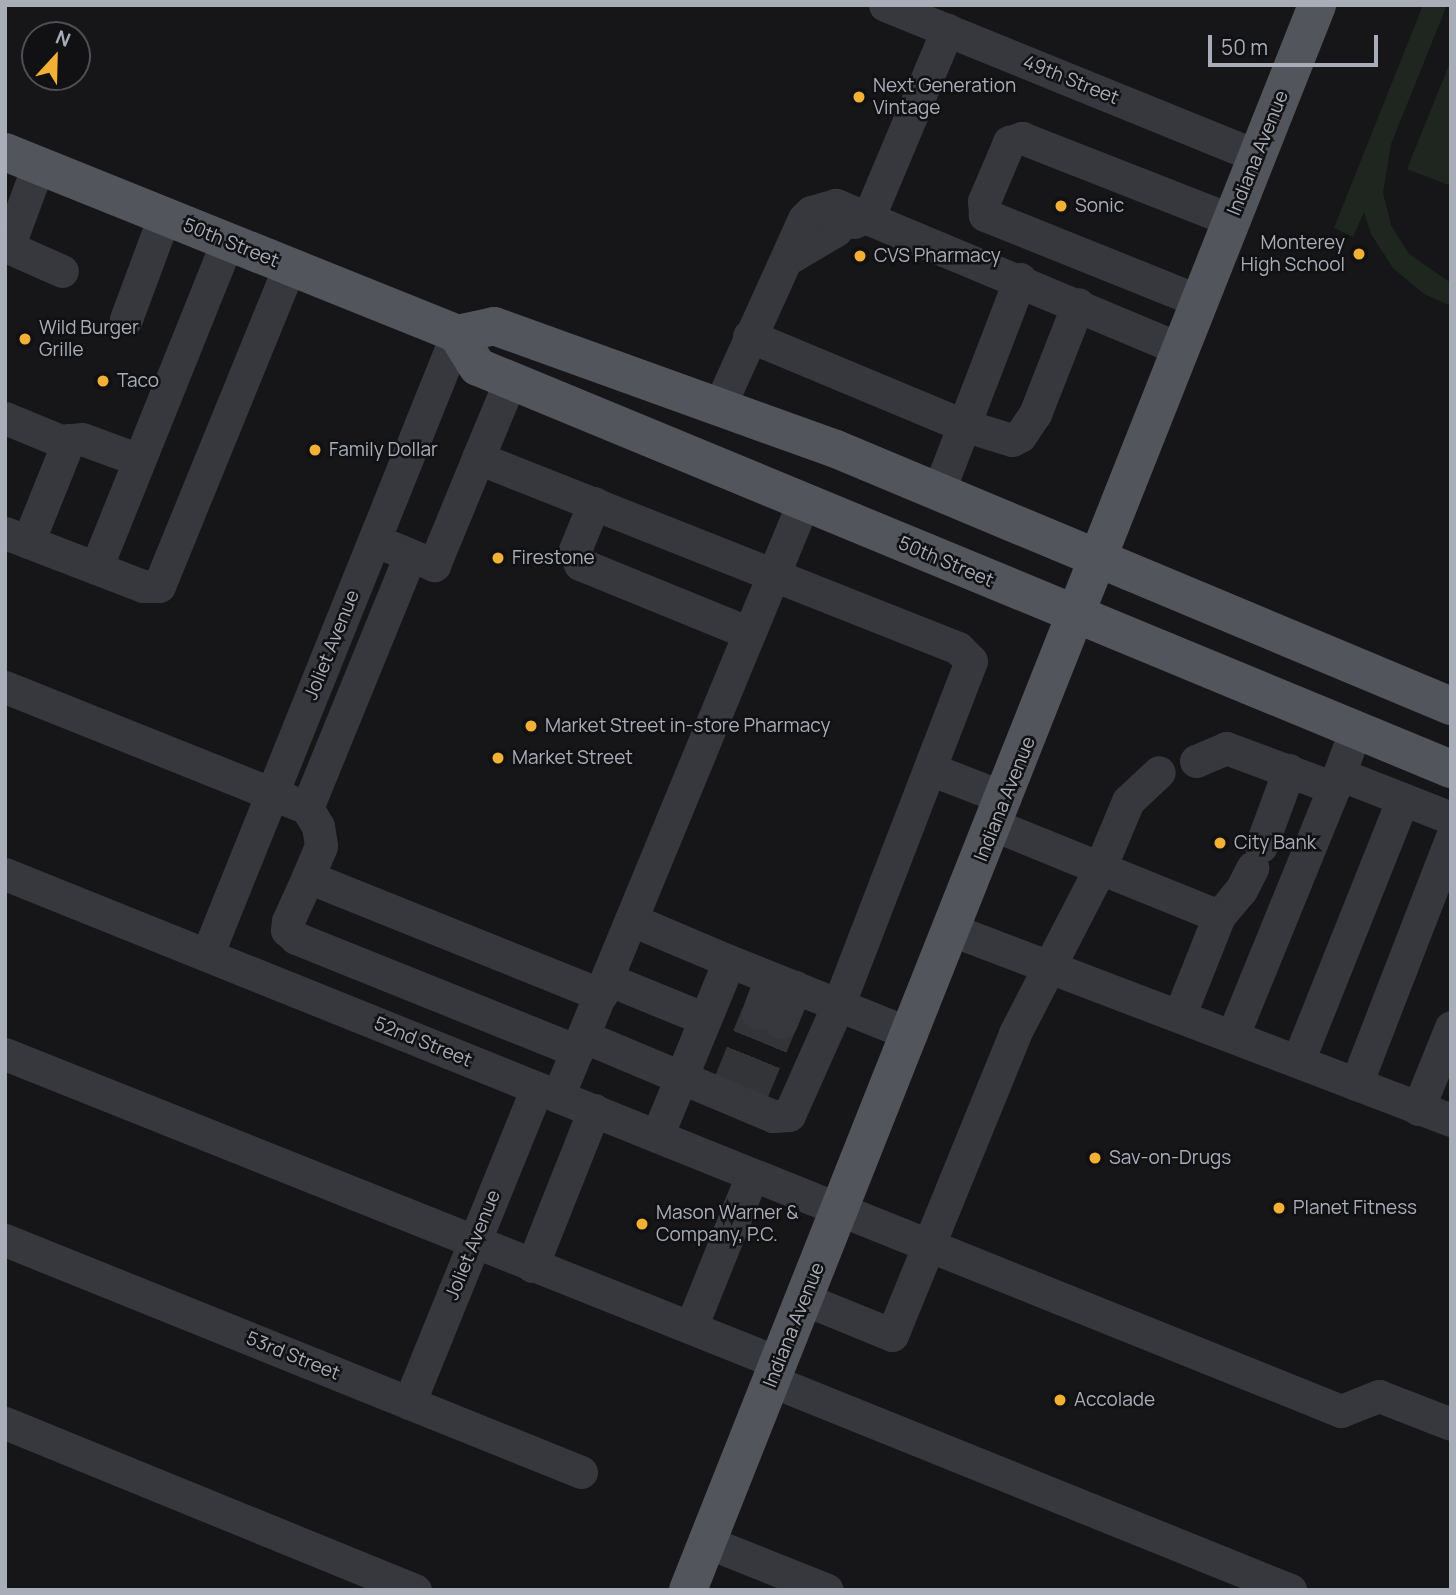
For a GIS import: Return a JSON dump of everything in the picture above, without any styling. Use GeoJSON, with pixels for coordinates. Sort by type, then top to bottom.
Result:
{"type":"FeatureCollection","features":[{"type":"Feature","properties":{"kind":"main road","name":"Indiana Avenue"},"geometry":{"type":"LineString","coordinates":[[688,1590],[1000,812],[1256,156],[1308,8]]}},
{"type":"Feature","properties":{"kind":"main road","name":"50th Street"},"geometry":{"type":"LineString","coordinates":[[22,159],[457,334],[478,368],[1451,769]]}},
{"type":"Feature","properties":{"kind":"main road"},"geometry":{"type":"LineString","coordinates":[[457,334],[494,326],[719,407],[939,490],[1451,706]]}},
{"type":"Feature","properties":{"kind":"street","name":"49th Street"},"geometry":{"type":"LineString","coordinates":[[885,5],[1256,156]]}},
{"type":"Feature","properties":{"kind":"street"},"geometry":{"type":"LineString","coordinates":[[853,223],[947,30]]}},
{"type":"Feature","properties":{"kind":"street"},"geometry":{"type":"LineString","coordinates":[[1199,301],[985,215],[984,201],[1009,142],[1022,138],[1231,220]]}},
{"type":"Feature","properties":{"kind":"street"},"geometry":{"type":"LineString","coordinates":[[22,159],[7,247],[62,271]]}},
{"type":"Feature","properties":{"kind":"street"},"geometry":{"type":"LineString","coordinates":[[719,407],[749,337],[811,212],[836,205],[853,223],[1020,279],[1180,349]]}},
{"type":"Feature","properties":{"kind":"street"},"geometry":{"type":"LineString","coordinates":[[126,319],[164,217]]}},
{"type":"Feature","properties":{"kind":"street"},"geometry":{"type":"LineString","coordinates":[[96,568],[227,242]]}},
{"type":"Feature","properties":{"kind":"street"},"geometry":{"type":"LineString","coordinates":[[69,440],[17,538],[143,586],[159,586],[166,576],[289,267]]}},
{"type":"Feature","properties":{"kind":"street"},"geometry":{"type":"LineString","coordinates":[[749,337],[963,425],[1002,439],[1020,436],[1035,414],[1088,309],[1115,267]]}},
{"type":"Feature","properties":{"kind":"street"},"geometry":{"type":"LineString","coordinates":[[939,490],[1020,279]]}},
{"type":"Feature","properties":{"kind":"street","name":"Joliet Avenue"},"geometry":{"type":"LineString","coordinates":[[207,955],[457,334]]}},
{"type":"Feature","properties":{"kind":"street"},"geometry":{"type":"LineString","coordinates":[[374,540],[434,565],[510,381]]}},
{"type":"Feature","properties":{"kind":"street"},"geometry":{"type":"LineString","coordinates":[[7,424],[69,440],[82,439],[139,460]]}},
{"type":"Feature","properties":{"kind":"street"},"geometry":{"type":"LineString","coordinates":[[5,687],[307,808],[318,825],[321,846],[288,921],[287,930],[296,938],[580,1043],[738,1094],[773,1116],[789,1115],[838,1005],[971,661],[966,652],[478,458]]}},
{"type":"Feature","properties":{"kind":"street"},"geometry":{"type":"LineString","coordinates":[[594,503],[575,550],[580,564],[747,632]]}},
{"type":"Feature","properties":{"kind":"street","name":"Joliet Avenue"},"geometry":{"type":"LineString","coordinates":[[409,1403],[474,1243],[547,1092],[580,1043],[747,632],[803,503]]}},
{"type":"Feature","properties":{"kind":"street"},"geometry":{"type":"LineString","coordinates":[[307,808],[410,555]]}},
{"type":"Feature","properties":{"kind":"street"},"geometry":{"type":"LineString","coordinates":[[1233,1035],[1355,731]]}},
{"type":"Feature","properties":{"kind":"street"},"geometry":{"type":"LineString","coordinates":[[1196,761],[1226,748],[1289,770],[1403,799],[1451,818]]}},
{"type":"Feature","properties":{"kind":"street"},"geometry":{"type":"LineString","coordinates":[[930,769],[1100,868],[1219,916]]}},
{"type":"Feature","properties":{"kind":"street"},"geometry":{"type":"LineString","coordinates":[[1181,1014],[1219,916],[1241,890],[1260,849],[1289,770]]}},
{"type":"Feature","properties":{"kind":"street"},"geometry":{"type":"LineString","coordinates":[[804,1299],[892,1335],[1047,965],[1100,868],[1128,801],[1159,772]]}},
{"type":"Feature","properties":{"kind":"street"},"geometry":{"type":"LineString","coordinates":[[1298,1061],[1403,799]]}},
{"type":"Feature","properties":{"kind":"street"},"geometry":{"type":"LineString","coordinates":[[1356,1084],[1451,839]]}},
{"type":"Feature","properties":{"kind":"street"},"geometry":{"type":"LineString","coordinates":[[1260,849],[1309,849]]}},
{"type":"Feature","properties":{"kind":"street","name":"52nd Street"},"geometry":{"type":"LineString","coordinates":[[5,874],[1341,1411],[1380,1396],[1451,1424]]}},
{"type":"Feature","properties":{"kind":"street"},"geometry":{"type":"LineString","coordinates":[[308,877],[604,987],[705,1019]]}},
{"type":"Feature","properties":{"kind":"street"},"geometry":{"type":"LineString","coordinates":[[632,920],[911,1034]]}},
{"type":"Feature","properties":{"kind":"street"},"geometry":{"type":"LineString","coordinates":[[952,930],[1181,1014],[1451,1120]]}},
{"type":"Feature","properties":{"kind":"street"},"geometry":{"type":"LineString","coordinates":[[657,1136],[729,961]]}},
{"type":"Feature","properties":{"kind":"street"},"geometry":{"type":"LineString","coordinates":[[770,1017],[783,982]]}},
{"type":"Feature","properties":{"kind":"street"},"geometry":{"type":"LineString","coordinates":[[1418,1109],[1451,1027]]}},
{"type":"Feature","properties":{"kind":"street"},"geometry":{"type":"LineString","coordinates":[[5,1054],[691,1328],[776,1372],[1290,1590]]}},
{"type":"Feature","properties":{"kind":"street"},"geometry":{"type":"LineString","coordinates":[[532,1266],[594,1110]]}},
{"type":"Feature","properties":{"kind":"street"},"geometry":{"type":"LineString","coordinates":[[691,1328],[752,1175]]}},
{"type":"Feature","properties":{"kind":"street","name":"53rd Street"},"geometry":{"type":"LineString","coordinates":[[5,1240],[581,1472]]}},
{"type":"Feature","properties":{"kind":"street"},"geometry":{"type":"LineString","coordinates":[[5,1423],[415,1590]]}},
{"type":"Feature","properties":{"kind":"street"},"geometry":{"type":"LineString","coordinates":[[707,1542],[827,1590]]}},
{"type":"Feature","properties":{"kind":"shaded area"},"geometry":{"type":"Polygon","coordinates":[[[1423,5],[1447,5],[1391,144],[1383,193],[1391,225],[1409,254],[1451,283],[1451,306],[1424,294],[1393,268],[1371,234],[1364,212],[1353,237],[1334,228],[1423,5]]]}},
{"type":"Feature","properties":{"kind":"shaded area"},"geometry":{"type":"Polygon","coordinates":[[[1451,60],[1451,186],[1407,169],[1451,60]]]}},
{"type":"Feature","properties":{"kind":"tunnel"},"geometry":{"type":"LineString","coordinates":[[730,1083],[758,1013]]}},
{"type":"Feature","properties":{"kind":"tunnel"},"geometry":{"type":"LineString","coordinates":[[752,1092],[781,1022]]}},
{"type":"Feature","properties":{"kind":"place","name":"Next Generation Vintage"},"geometry":{"type":"Point","coordinates":[859,97]}},
{"type":"Feature","properties":{"kind":"place","name":"Sonic"},"geometry":{"type":"Point","coordinates":[1061,206]}},
{"type":"Feature","properties":{"kind":"place","name":"Monterey High School"},"geometry":{"type":"Point","coordinates":[1359,254]}},
{"type":"Feature","properties":{"kind":"place","name":"CVS Pharmacy"},"geometry":{"type":"Point","coordinates":[860,256]}},
{"type":"Feature","properties":{"kind":"place","name":"Wild Burger Grille"},"geometry":{"type":"Point","coordinates":[25,339]}},
{"type":"Feature","properties":{"kind":"place","name":"Taco"},"geometry":{"type":"Point","coordinates":[103,381]}},
{"type":"Feature","properties":{"kind":"place","name":"Family Dollar"},"geometry":{"type":"Point","coordinates":[315,450]}},
{"type":"Feature","properties":{"kind":"place","name":"Firestone"},"geometry":{"type":"Point","coordinates":[498,558]}},
{"type":"Feature","properties":{"kind":"place","name":"Market Street in-store Pharmacy"},"geometry":{"type":"Point","coordinates":[531,726]}},
{"type":"Feature","properties":{"kind":"place","name":"Market Street"},"geometry":{"type":"Point","coordinates":[498,758]}},
{"type":"Feature","properties":{"kind":"place","name":"City Bank"},"geometry":{"type":"Point","coordinates":[1220,843]}},
{"type":"Feature","properties":{"kind":"place","name":"Sav-on-Drugs"},"geometry":{"type":"Point","coordinates":[1095,1158]}},
{"type":"Feature","properties":{"kind":"place","name":"Planet Fitness"},"geometry":{"type":"Point","coordinates":[1279,1208]}},
{"type":"Feature","properties":{"kind":"place","name":"Mason Warner & Company, P.C."},"geometry":{"type":"Point","coordinates":[642,1224]}},
{"type":"Feature","properties":{"kind":"place","name":"Accolade"},"geometry":{"type":"Point","coordinates":[1060,1400]}}]}
